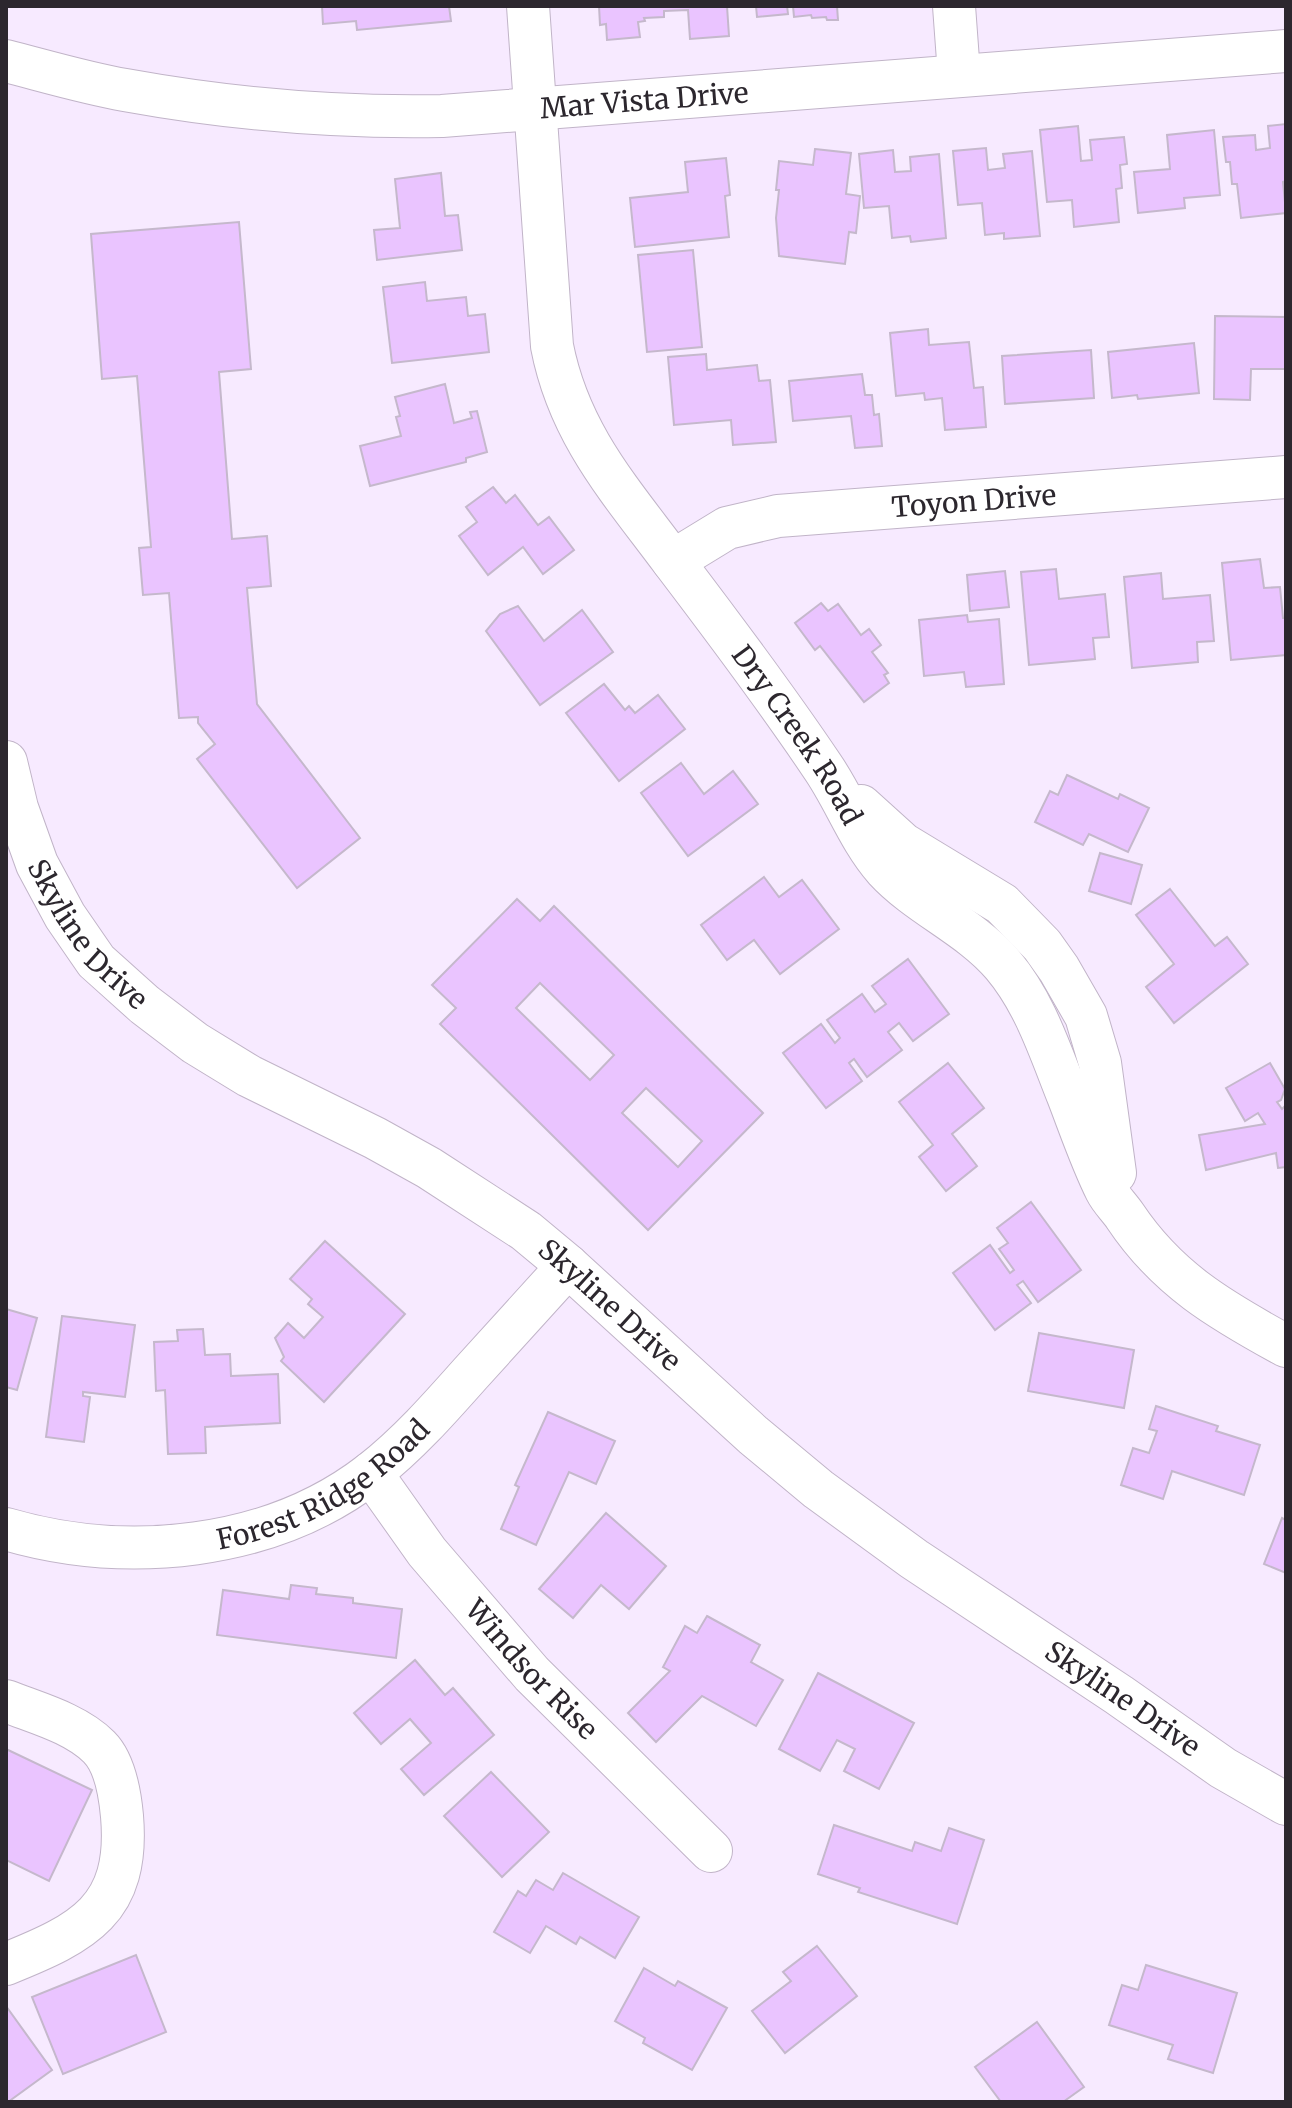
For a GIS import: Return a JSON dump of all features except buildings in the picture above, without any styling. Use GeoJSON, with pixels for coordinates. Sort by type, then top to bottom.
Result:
{"type":"FeatureCollection","features":[{"type":"Feature","properties":{"kind":"street","name":"Dry Creek Road"},"geometry":{"type":"LineString","coordinates":[[528,6],[552,346],[558,377],[581,432],[824,768],[866,844],[882,865],[909,892],[983,946],[1002,964],[1018,986],[1043,1032],[1102,1181],[1137,1236],[1173,1275],[1195,1292],[1286,1346]]}},
{"type":"Feature","properties":{"kind":"street"},"geometry":{"type":"LineString","coordinates":[[954,6],[959,74]]}},
{"type":"Feature","properties":{"kind":"street","name":"Mar Vista Drive"},"geometry":{"type":"LineString","coordinates":[[15,66],[124,90],[210,103],[373,117],[442,116],[1286,51]]}},
{"type":"Feature","properties":{"kind":"street","name":"Toyon Drive"},"geometry":{"type":"LineString","coordinates":[[673,561],[727,528],[778,516],[1286,477]]}},
{"type":"Feature","properties":{"kind":"street","name":"Skyline Drive"},"geometry":{"type":"LineString","coordinates":[[6,762],[17,808],[37,864],[65,916],[96,961],[145,1005],[195,1043],[249,1076],[429,1168],[526,1231],[753,1435],[818,1489],[914,1559],[1223,1768],[1286,1804]]}},
{"type":"Feature","properties":{"kind":"street","name":"Forest Ridge Road"},"geometry":{"type":"LineString","coordinates":[[6,1529],[77,1543],[139,1547],[220,1540],[261,1530],[333,1498],[371,1473],[417,1432],[568,1266]]}},
{"type":"Feature","properties":{"kind":"street","name":"Windsor Rise"},"geometry":{"type":"LineString","coordinates":[[371,1473],[427,1552],[532,1674],[711,1851]]}},
{"type":"Feature","properties":{"kind":"street"},"geometry":{"type":"LineString","coordinates":[[6,1701],[78,1732],[100,1748],[111,1765],[121,1805],[124,1843],[119,1873],[107,1898],[88,1923],[58,1943],[6,1964]]}}]}
